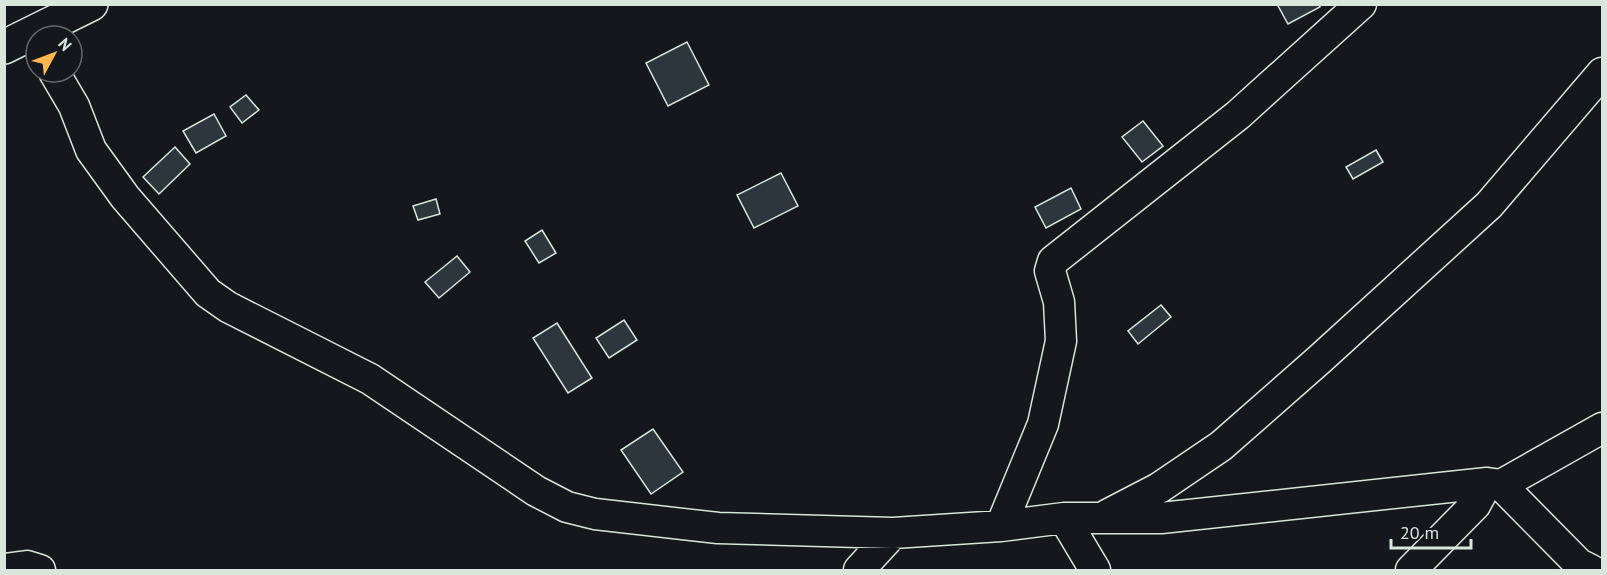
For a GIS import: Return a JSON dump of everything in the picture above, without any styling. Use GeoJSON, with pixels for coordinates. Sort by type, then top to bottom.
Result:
{"type":"FeatureCollection","features":[{"type":"Feature","properties":{"kind":"main road"},"geometry":{"type":"LineString","coordinates":[[23,43],[91,4]]}},
{"type":"Feature","properties":{"kind":"street"},"geometry":{"type":"LineString","coordinates":[[1001,526],[1043,424],[1061,341],[1059,302],[1050,271],[1053,261],[1238,115],[1361,4]]}},
{"type":"Feature","properties":{"kind":"street"},"geometry":{"type":"LineString","coordinates":[[1099,519],[1159,488],[1205,458],[1320,359],[1489,205],[1602,73]]}},
{"type":"Feature","properties":{"kind":"street"},"geometry":{"type":"LineString","coordinates":[[61,84],[74,106],[92,150],[125,197],[208,293],[228,307],[370,379],[536,491],[567,507],[595,514],[718,528],[893,533],[1001,526],[1064,518],[1161,518],[1494,484],[1579,564],[1592,570]]}},
{"type":"Feature","properties":{"kind":"street"},"geometry":{"type":"LineString","coordinates":[[1411,570],[1494,484],[1602,428]]}},
{"type":"Feature","properties":{"kind":"street"},"geometry":{"type":"LineString","coordinates":[[1064,518],[1095,570]]}},
{"type":"Feature","properties":{"kind":"street"},"geometry":{"type":"LineString","coordinates":[[858,570],[893,533]]}},
{"type":"Feature","properties":{"kind":"street"},"geometry":{"type":"LineString","coordinates":[[4,569],[27,566],[40,570]]}},
{"type":"Feature","properties":{"kind":"building"},"geometry":{"type":"Polygon","coordinates":[[[1277,4],[1319,4],[1320,7],[1288,24],[1277,4]]]}},
{"type":"Feature","properties":{"kind":"building"},"geometry":{"type":"Polygon","coordinates":[[[687,42],[709,85],[668,106],[646,63],[687,42]]]}},
{"type":"Feature","properties":{"kind":"building"},"geometry":{"type":"Polygon","coordinates":[[[246,95],[259,110],[242,123],[230,107],[246,95]]]}},
{"type":"Feature","properties":{"kind":"building"},"geometry":{"type":"Polygon","coordinates":[[[214,114],[226,136],[196,153],[183,131],[214,114]]]}},
{"type":"Feature","properties":{"kind":"building"},"geometry":{"type":"Polygon","coordinates":[[[1143,121],[1163,146],[1142,162],[1122,137],[1143,121]]]}},
{"type":"Feature","properties":{"kind":"building"},"geometry":{"type":"Polygon","coordinates":[[[175,147],[190,164],[159,194],[143,177],[175,147]]]}},
{"type":"Feature","properties":{"kind":"building"},"geometry":{"type":"Polygon","coordinates":[[[1376,150],[1383,162],[1353,179],[1346,167],[1376,150]]]}},
{"type":"Feature","properties":{"kind":"building"},"geometry":{"type":"Polygon","coordinates":[[[781,173],[798,206],[754,228],[737,195],[781,173]]]}},
{"type":"Feature","properties":{"kind":"building"},"geometry":{"type":"Polygon","coordinates":[[[1071,188],[1081,209],[1046,228],[1035,207],[1071,188]]]}},
{"type":"Feature","properties":{"kind":"building"},"geometry":{"type":"Polygon","coordinates":[[[436,199],[440,214],[418,220],[413,206],[436,199]]]}},
{"type":"Feature","properties":{"kind":"building"},"geometry":{"type":"Polygon","coordinates":[[[542,230],[556,253],[539,263],[525,241],[542,230]]]}},
{"type":"Feature","properties":{"kind":"building"},"geometry":{"type":"Polygon","coordinates":[[[457,256],[470,272],[439,298],[425,282],[457,256]]]}},
{"type":"Feature","properties":{"kind":"building"},"geometry":{"type":"Polygon","coordinates":[[[1161,305],[1171,317],[1138,344],[1128,331],[1161,305]]]}},
{"type":"Feature","properties":{"kind":"building"},"geometry":{"type":"Polygon","coordinates":[[[624,320],[637,340],[609,358],[596,338],[624,320]]]}},
{"type":"Feature","properties":{"kind":"building"},"geometry":{"type":"Polygon","coordinates":[[[557,323],[592,378],[568,393],[533,338],[557,323]]]}},
{"type":"Feature","properties":{"kind":"building"},"geometry":{"type":"Polygon","coordinates":[[[653,429],[683,472],[651,494],[621,450],[653,429]]]}}]}
